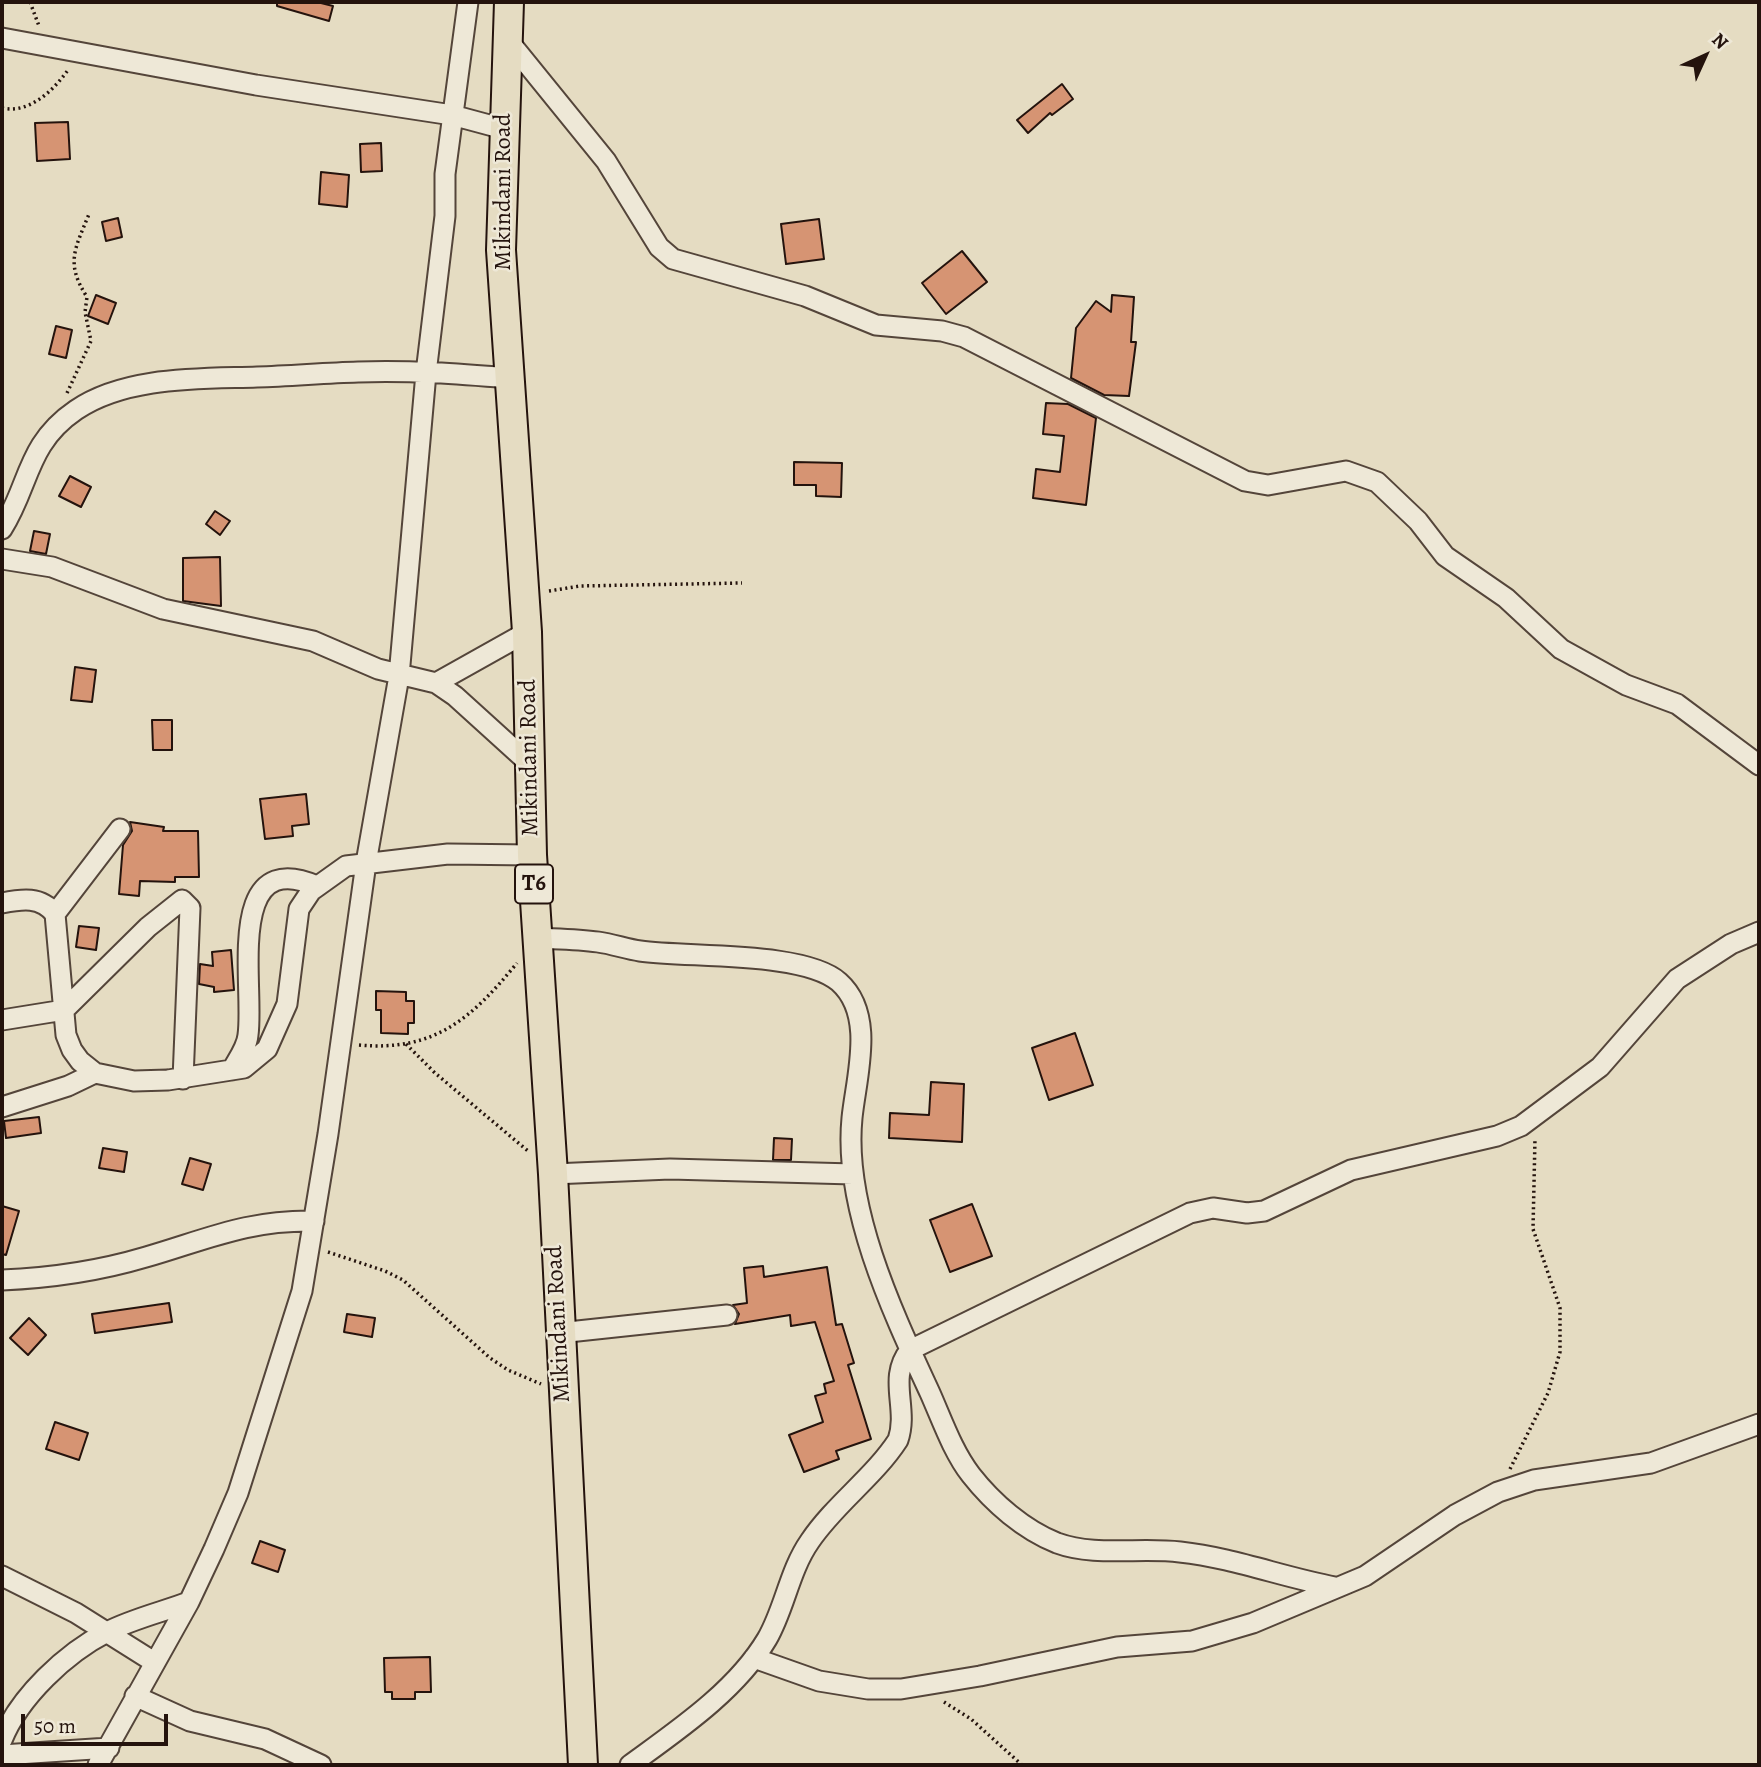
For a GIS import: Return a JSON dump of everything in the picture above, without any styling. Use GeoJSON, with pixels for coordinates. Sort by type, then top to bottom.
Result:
{"type":"FeatureCollection","features":[{"type":"Feature","properties":{"kind":"highway","name":"Mikindani Road"},"geometry":{"type":"LineString","coordinates":[[506,14],[501,250],[527,632],[537,938],[553,1174],[562,1394],[583,1765]]}},
{"type":"Feature","properties":{"kind":"street"},"geometry":{"type":"LineString","coordinates":[[98,1765],[189,1602],[238,1493],[302,1292],[366,863],[399,676],[426,373],[436,307],[452,115],[468,2]]}},
{"type":"Feature","properties":{"kind":"street"},"geometry":{"type":"LineString","coordinates":[[506,14],[659,247],[673,259],[774,286],[876,325],[942,331],[964,337],[1245,481],[1268,485],[1336,472],[1365,475],[1377,482],[1418,521],[1445,556],[1506,598],[1561,649],[1626,685],[1677,704],[1759,765]]}},
{"type":"Feature","properties":{"kind":"street"},"geometry":{"type":"LineString","coordinates":[[2,38],[79,54],[452,115],[504,129]]}},
{"type":"Feature","properties":{"kind":"street"},"geometry":{"type":"LineString","coordinates":[[2,529],[11,513],[30,462],[61,423],[76,410],[109,394],[207,378],[358,372],[511,378]]}},
{"type":"Feature","properties":{"kind":"street"},"geometry":{"type":"LineString","coordinates":[[2,559],[73,573],[163,609],[313,642],[399,676],[436,683],[455,696],[530,764]]}},
{"type":"Feature","properties":{"kind":"street"},"geometry":{"type":"LineString","coordinates":[[436,683],[527,632]]}},
{"type":"Feature","properties":{"kind":"street"},"geometry":{"type":"LineString","coordinates":[[55,914],[120,828]]}},
{"type":"Feature","properties":{"kind":"street"},"geometry":{"type":"LineString","coordinates":[[2,902],[34,900],[46,904],[55,914],[68,1043],[80,1061],[95,1073],[134,1081],[183,1079],[244,1068],[260,1058],[275,1034],[292,981],[298,914],[303,901],[317,886],[346,866],[448,854],[533,855]]}},
{"type":"Feature","properties":{"kind":"street"},"geometry":{"type":"LineString","coordinates":[[232,1070],[249,1033],[250,930],[256,896],[262,888],[293,878],[317,886]]}},
{"type":"Feature","properties":{"kind":"street"},"geometry":{"type":"LineString","coordinates":[[2,1020],[64,1010],[174,904],[183,901],[190,913],[183,1079]]}},
{"type":"Feature","properties":{"kind":"street"},"geometry":{"type":"LineString","coordinates":[[630,1765],[704,1707],[754,1658],[768,1637],[787,1587],[809,1543],[898,1440],[903,1419],[897,1377],[903,1358],[910,1350],[1190,1213],[1213,1208],[1247,1213],[1264,1211],[1351,1170],[1497,1136],[1536,1116],[1600,1067],[1678,979],[1731,944],[1759,932]]}},
{"type":"Feature","properties":{"kind":"street"},"geometry":{"type":"LineString","coordinates":[[537,938],[600,942],[640,951],[758,959],[834,978],[851,999],[860,1032],[850,1147],[853,1174],[876,1264],[910,1350],[965,1467],[985,1492],[1020,1523],[1058,1543],[1087,1549],[1176,1551],[1227,1558],[1297,1580],[1335,1587]]}},
{"type":"Feature","properties":{"kind":"street"},"geometry":{"type":"LineString","coordinates":[[2,1107],[68,1086],[95,1073]]}},
{"type":"Feature","properties":{"kind":"street"},"geometry":{"type":"LineString","coordinates":[[553,1174],[670,1169],[853,1174]]}},
{"type":"Feature","properties":{"kind":"street"},"geometry":{"type":"LineString","coordinates":[[2,1280],[92,1270],[143,1258],[255,1223],[314,1221]]}},
{"type":"Feature","properties":{"kind":"street"},"geometry":{"type":"LineString","coordinates":[[559,1334],[727,1315]]}},
{"type":"Feature","properties":{"kind":"street"},"geometry":{"type":"LineString","coordinates":[[754,1658],[800,1676],[844,1686],[901,1689],[1116,1647],[1192,1641],[1253,1623],[1365,1576],[1455,1515],[1498,1492],[1534,1480],[1651,1463],[1759,1424]]}},
{"type":"Feature","properties":{"kind":"street"},"geometry":{"type":"LineString","coordinates":[[2,1576],[107,1631],[154,1662]]}},
{"type":"Feature","properties":{"kind":"street"},"geometry":{"type":"LineString","coordinates":[[2,1740],[18,1712],[55,1671],[107,1631],[189,1602]]}},
{"type":"Feature","properties":{"kind":"street"},"geometry":{"type":"LineString","coordinates":[[135,1696],[190,1721],[265,1739],[321,1765]]}},
{"type":"Feature","properties":{"kind":"street"},"geometry":{"type":"LineString","coordinates":[[2,1755],[109,1748]]}},
{"type":"Feature","properties":{"kind":"path"},"geometry":{"type":"LineString","coordinates":[[2,108],[19,109],[37,100],[60,80],[79,54]]}},
{"type":"Feature","properties":{"kind":"path"},"geometry":{"type":"LineString","coordinates":[[61,423],[66,397],[91,341],[86,317],[87,297],[77,283],[73,267],[73,254],[89,214]]}},
{"type":"Feature","properties":{"kind":"path"},"geometry":{"type":"LineString","coordinates":[[525,598],[580,586],[742,583]]}},
{"type":"Feature","properties":{"kind":"path"},"geometry":{"type":"LineString","coordinates":[[340,1043],[386,1047],[407,1044],[447,1030],[468,1017],[486,1000],[537,938]]}},
{"type":"Feature","properties":{"kind":"path"},"geometry":{"type":"LineString","coordinates":[[407,1044],[435,1073],[518,1141],[553,1174]]}},
{"type":"Feature","properties":{"kind":"path"},"geometry":{"type":"LineString","coordinates":[[1498,1492],[1548,1393],[1560,1352],[1560,1308],[1533,1228],[1536,1116]]}},
{"type":"Feature","properties":{"kind":"path"},"geometry":{"type":"LineString","coordinates":[[308,1245],[396,1276],[502,1367],[562,1394]]}},
{"type":"Feature","properties":{"kind":"path"},"geometry":{"type":"LineString","coordinates":[[919,1686],[971,1719],[1021,1765]]}},
{"type":"Feature","properties":{"kind":"building"},"geometry":{"type":"Polygon","coordinates":[[[277,2],[317,2],[333,6],[329,21],[277,6],[277,2]]]}},
{"type":"Feature","properties":{"kind":"building"},"geometry":{"type":"Polygon","coordinates":[[[1062,84],[1073,99],[1052,115],[1050,113],[1028,133],[1017,120],[1062,84]]]}},
{"type":"Feature","properties":{"kind":"building"},"geometry":{"type":"Polygon","coordinates":[[[68,122],[70,159],[37,161],[35,123],[68,122]]]}},
{"type":"Feature","properties":{"kind":"building"},"geometry":{"type":"Polygon","coordinates":[[[381,143],[382,171],[361,172],[360,144],[381,143]]]}},
{"type":"Feature","properties":{"kind":"building"},"geometry":{"type":"Polygon","coordinates":[[[321,172],[349,175],[347,207],[319,204],[321,172]]]}},
{"type":"Feature","properties":{"kind":"building"},"geometry":{"type":"Polygon","coordinates":[[[118,218],[122,237],[106,241],[102,222],[118,218]]]}},
{"type":"Feature","properties":{"kind":"building"},"geometry":{"type":"Polygon","coordinates":[[[819,219],[824,259],[786,264],[781,224],[819,219]]]}},
{"type":"Feature","properties":{"kind":"building"},"geometry":{"type":"Polygon","coordinates":[[[962,251],[987,282],[946,314],[922,283],[962,251]]]}},
{"type":"Feature","properties":{"kind":"building"},"geometry":{"type":"Polygon","coordinates":[[[96,295],[116,303],[108,324],[88,316],[96,295]]]}},
{"type":"Feature","properties":{"kind":"building"},"geometry":{"type":"Polygon","coordinates":[[[1112,295],[1134,297],[1131,342],[1136,342],[1129,396],[1104,395],[1071,378],[1076,328],[1096,301],[1111,312],[1112,295]]]}},
{"type":"Feature","properties":{"kind":"building"},"geometry":{"type":"Polygon","coordinates":[[[56,326],[72,330],[66,358],[49,354],[56,326]]]}},
{"type":"Feature","properties":{"kind":"building"},"geometry":{"type":"Polygon","coordinates":[[[1046,403],[1068,404],[1096,418],[1086,505],[1033,498],[1036,469],[1060,472],[1064,436],[1043,434],[1046,403]]]}},
{"type":"Feature","properties":{"kind":"building"},"geometry":{"type":"Polygon","coordinates":[[[794,462],[842,463],[841,497],[816,496],[816,485],[794,485],[794,462]]]}},
{"type":"Feature","properties":{"kind":"building"},"geometry":{"type":"Polygon","coordinates":[[[70,476],[91,487],[81,507],[59,496],[70,476]]]}},
{"type":"Feature","properties":{"kind":"building"},"geometry":{"type":"Polygon","coordinates":[[[215,511],[230,521],[220,535],[206,524],[215,511]]]}},
{"type":"Feature","properties":{"kind":"building"},"geometry":{"type":"Polygon","coordinates":[[[34,531],[50,534],[46,554],[30,551],[34,531]]]}},
{"type":"Feature","properties":{"kind":"building"},"geometry":{"type":"Polygon","coordinates":[[[220,557],[221,606],[183,601],[183,558],[220,557]]]}},
{"type":"Feature","properties":{"kind":"building"},"geometry":{"type":"Polygon","coordinates":[[[75,667],[96,670],[92,702],[71,700],[75,667]]]}},
{"type":"Feature","properties":{"kind":"building"},"geometry":{"type":"Polygon","coordinates":[[[152,720],[172,720],[172,750],[153,750],[152,720]]]}},
{"type":"Feature","properties":{"kind":"building"},"geometry":{"type":"Polygon","coordinates":[[[306,794],[309,824],[292,826],[293,836],[265,839],[260,799],[306,794]]]}},
{"type":"Feature","properties":{"kind":"building"},"geometry":{"type":"Polygon","coordinates":[[[130,822],[164,827],[163,831],[198,831],[199,877],[175,877],[175,882],[140,881],[139,896],[119,894],[123,845],[132,831],[130,822]]]}},
{"type":"Feature","properties":{"kind":"building"},"geometry":{"type":"Polygon","coordinates":[[[79,926],[99,928],[96,950],[76,947],[79,926]]]}},
{"type":"Feature","properties":{"kind":"building"},"geometry":{"type":"Polygon","coordinates":[[[231,950],[234,990],[214,992],[214,987],[199,984],[200,964],[213,966],[212,952],[231,950]]]}},
{"type":"Feature","properties":{"kind":"building"},"geometry":{"type":"Polygon","coordinates":[[[376,991],[406,992],[406,1001],[414,1001],[414,1023],[408,1023],[408,1034],[381,1033],[381,1010],[376,1010],[376,991]]]}},
{"type":"Feature","properties":{"kind":"building"},"geometry":{"type":"Polygon","coordinates":[[[1075,1033],[1093,1085],[1049,1100],[1032,1048],[1075,1033]]]}},
{"type":"Feature","properties":{"kind":"building"},"geometry":{"type":"Polygon","coordinates":[[[931,1082],[964,1084],[962,1142],[889,1138],[890,1113],[929,1115],[931,1082]]]}},
{"type":"Feature","properties":{"kind":"building"},"geometry":{"type":"Polygon","coordinates":[[[39,1117],[41,1133],[6,1138],[4,1121],[39,1117]]]}},
{"type":"Feature","properties":{"kind":"building"},"geometry":{"type":"Polygon","coordinates":[[[774,1138],[792,1139],[791,1160],[773,1160],[774,1138]]]}},
{"type":"Feature","properties":{"kind":"building"},"geometry":{"type":"Polygon","coordinates":[[[103,1148],[127,1152],[124,1172],[99,1168],[103,1148]]]}},
{"type":"Feature","properties":{"kind":"building"},"geometry":{"type":"Polygon","coordinates":[[[190,1158],[211,1164],[203,1190],[182,1184],[190,1158]]]}},
{"type":"Feature","properties":{"kind":"building"},"geometry":{"type":"Polygon","coordinates":[[[972,1204],[992,1256],[950,1272],[930,1220],[972,1204]]]}},
{"type":"Feature","properties":{"kind":"building"},"geometry":{"type":"Polygon","coordinates":[[[2,1206],[19,1211],[6,1255],[2,1254],[2,1206]]]}},
{"type":"Feature","properties":{"kind":"building"},"geometry":{"type":"Polygon","coordinates":[[[763,1266],[764,1277],[827,1267],[836,1325],[842,1324],[854,1363],[848,1365],[871,1439],[836,1451],[839,1459],[804,1472],[789,1435],[823,1422],[815,1396],[826,1393],[824,1384],[834,1381],[815,1322],[791,1326],[790,1315],[735,1324],[739,1314],[733,1305],[747,1303],[744,1268],[763,1266]]]}},
{"type":"Feature","properties":{"kind":"building"},"geometry":{"type":"Polygon","coordinates":[[[169,1303],[172,1322],[95,1333],[92,1314],[169,1303]]]}},
{"type":"Feature","properties":{"kind":"building"},"geometry":{"type":"Polygon","coordinates":[[[347,1314],[375,1318],[372,1337],[344,1332],[347,1314]]]}},
{"type":"Feature","properties":{"kind":"building"},"geometry":{"type":"Polygon","coordinates":[[[29,1318],[46,1335],[28,1355],[10,1338],[29,1318]]]}},
{"type":"Feature","properties":{"kind":"building"},"geometry":{"type":"Polygon","coordinates":[[[55,1422],[88,1433],[79,1460],[46,1449],[55,1422]]]}},
{"type":"Feature","properties":{"kind":"building"},"geometry":{"type":"Polygon","coordinates":[[[260,1541],[285,1550],[278,1572],[252,1563],[260,1541]]]}},
{"type":"Feature","properties":{"kind":"building"},"geometry":{"type":"Polygon","coordinates":[[[430,1657],[431,1692],[415,1692],[415,1699],[392,1699],[392,1692],[385,1692],[384,1658],[430,1657]]]}}]}
